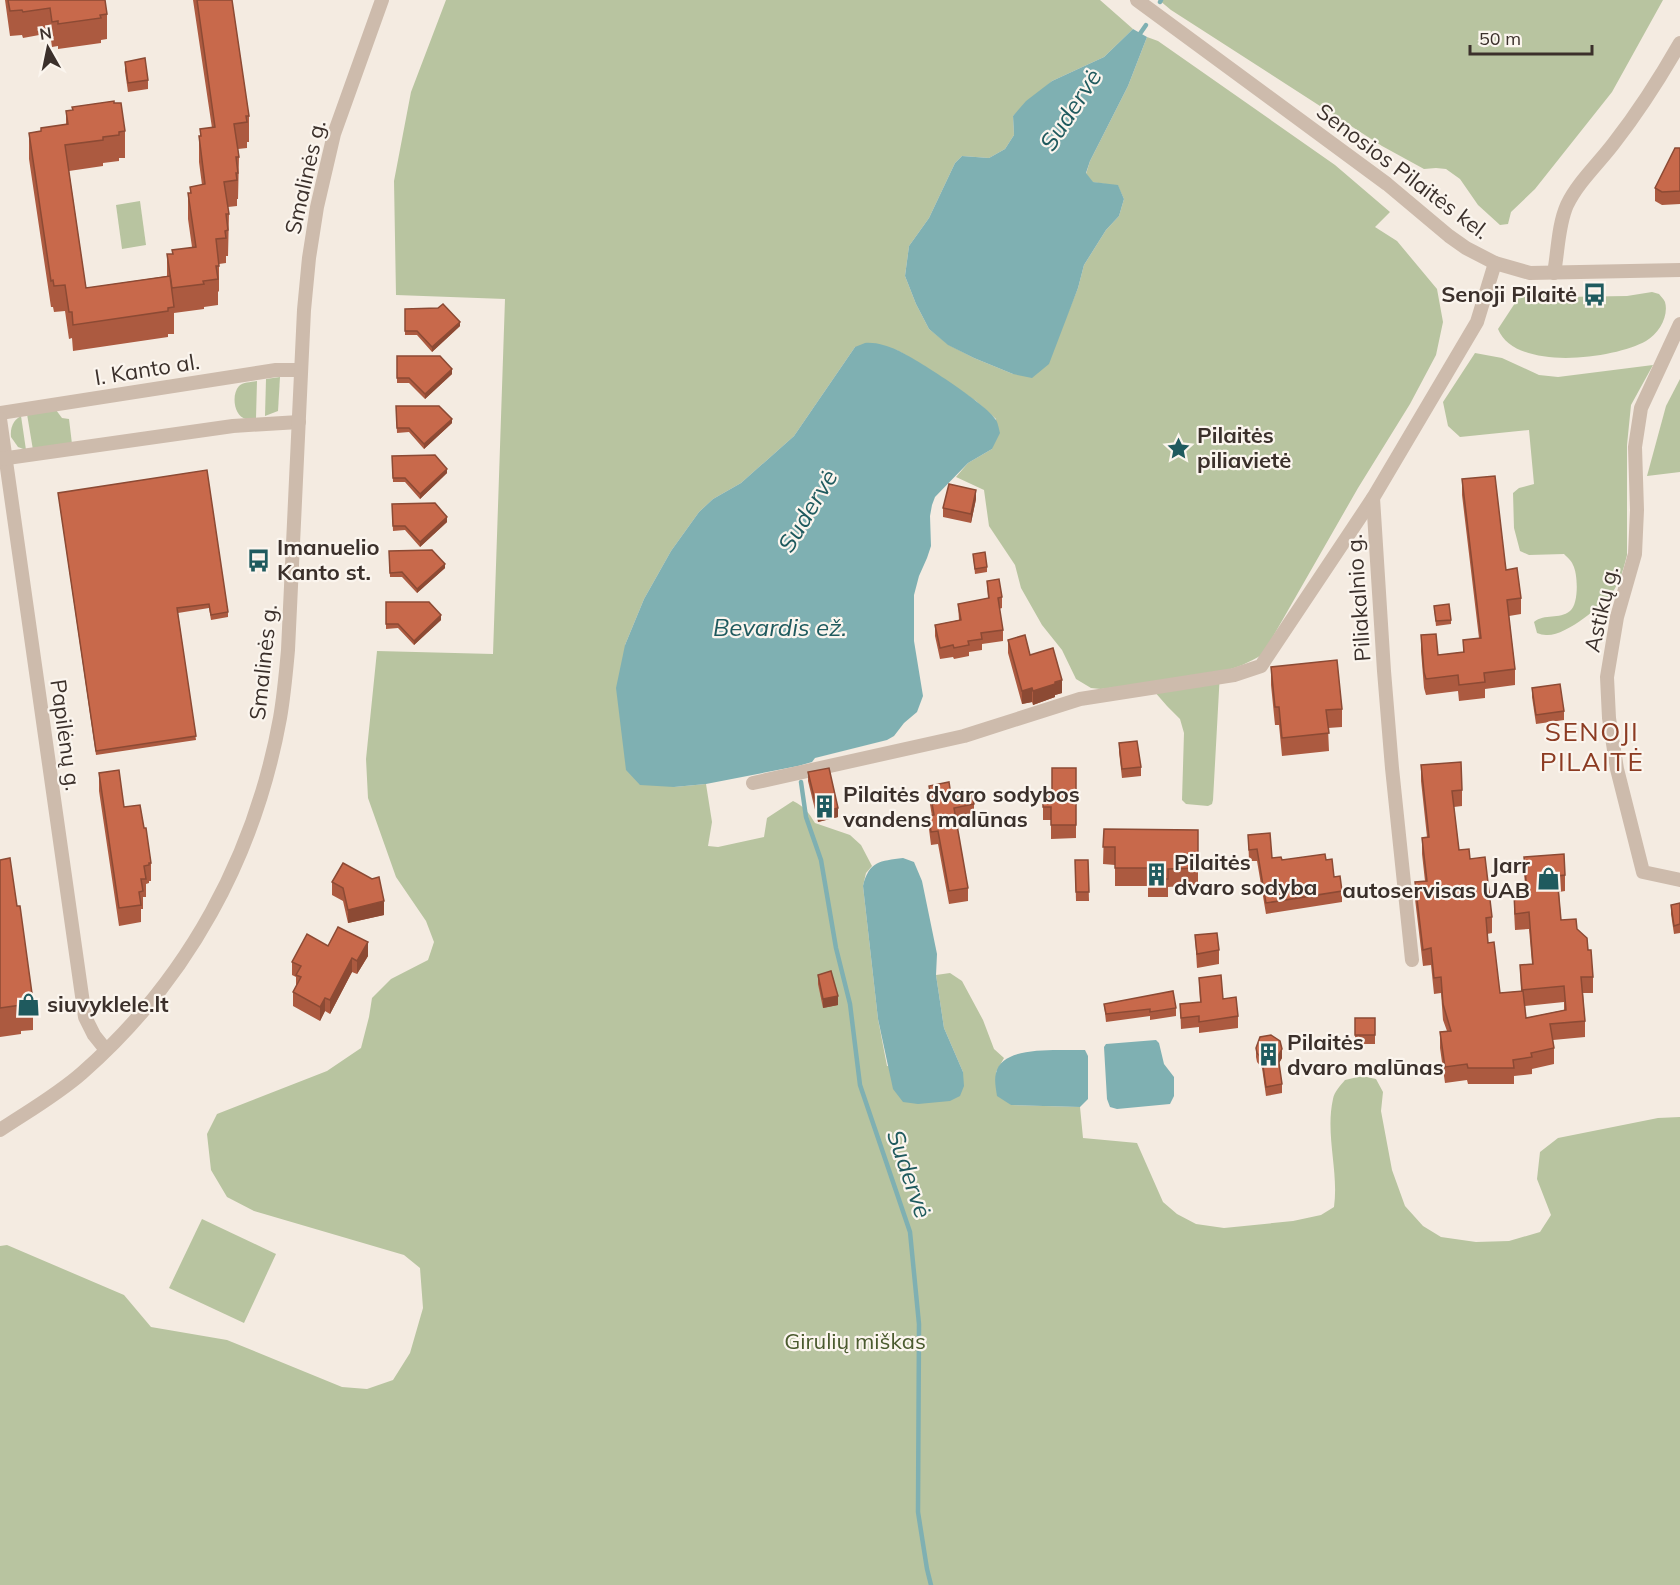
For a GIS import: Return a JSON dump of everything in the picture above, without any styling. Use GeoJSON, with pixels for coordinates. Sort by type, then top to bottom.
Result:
{"type":"FeatureCollection","features":[{"type":"Feature","properties":{"kind":"street","name":"Smalinės g."},"geometry":{"type":"LineString","coordinates":[[0,1130],[67,1085],[127,1030],[164,987],[195,942],[228,880],[254,817],[280,719],[288,650],[304,310],[309,258],[317,207],[334,134],[382,0]]}},
{"type":"Feature","properties":{"kind":"street","name":"Senosios Pilaitės kel."},"geometry":{"type":"LineString","coordinates":[[1137,0],[1387,184],[1449,236],[1495,263],[1530,273],[1680,270]]}},
{"type":"Feature","properties":{"kind":"street"},"geometry":{"type":"LineString","coordinates":[[1554,273],[1561,227],[1568,204],[1579,186],[1654,88],[1680,43]]}},
{"type":"Feature","properties":{"kind":"street"},"geometry":{"type":"LineString","coordinates":[[753,783],[963,736],[1080,699],[1234,675],[1262,666],[1373,498],[1477,322],[1495,263]]}},
{"type":"Feature","properties":{"kind":"street","name":"Astikų g."},"geometry":{"type":"LineString","coordinates":[[1680,324],[1641,408],[1635,447],[1637,510],[1635,554],[1617,617],[1607,677],[1609,718],[1617,769],[1643,872],[1680,880]]}},
{"type":"Feature","properties":{"kind":"street","name":"I. Kanto al."},"geometry":{"type":"LineString","coordinates":[[0,413],[276,370],[301,370]]}},
{"type":"Feature","properties":{"kind":"street","name":"Papilėnų g."},"geometry":{"type":"LineString","coordinates":[[0,419],[3,459],[85,1017],[94,1035],[106,1050]]}},
{"type":"Feature","properties":{"kind":"street"},"geometry":{"type":"LineString","coordinates":[[3,459],[233,426],[299,422]]}},
{"type":"Feature","properties":{"kind":"street","name":"Piliakalnio g."},"geometry":{"type":"LineString","coordinates":[[1373,498],[1392,768],[1412,960]]}},
{"type":"Feature","properties":{"kind":"green space","name":"Girulių miškas"},"geometry":{"type":"Polygon","coordinates":[[[446,0],[1100,0],[1133,29],[1104,57],[1052,81],[1013,116],[1014,135],[1005,149],[989,158],[962,156],[955,163],[929,218],[909,246],[905,276],[929,329],[949,345],[1013,374],[1067,315],[1084,265],[1106,230],[1119,216],[1124,199],[1118,186],[1092,182],[1086,174],[1090,161],[1128,86],[1147,37],[1158,41],[1335,165],[1390,212],[1375,227],[1397,241],[1437,289],[1443,322],[1436,355],[1410,404],[1358,488],[1263,654],[1242,665],[1220,672],[1212,804],[1208,806],[1186,804],[1182,800],[1184,733],[1180,719],[1147,683],[1101,689],[1091,688],[1076,679],[1062,650],[1042,625],[1021,588],[1015,565],[989,526],[984,490],[956,477],[968,463],[992,449],[996,419],[976,401],[897,350],[855,347],[794,436],[741,483],[713,499],[699,512],[671,551],[644,599],[625,645],[674,787],[706,784],[712,822],[708,846],[718,847],[764,837],[767,818],[793,801],[806,810],[815,823],[850,835],[861,845],[872,866],[866,873],[863,886],[878,1019],[887,1066],[963,1072],[944,1028],[936,975],[950,973],[962,981],[983,1020],[994,1049],[1004,1058],[996,1072],[1011,1105],[1080,1107],[1083,1138],[1137,1143],[1163,1202],[1177,1214],[1196,1224],[1224,1228],[1293,1221],[1321,1215],[1334,1207],[1335,1180],[1330,1126],[1333,1099],[1345,1080],[1362,1076],[1376,1079],[1383,1092],[1381,1111],[1392,1170],[1405,1206],[1423,1226],[1441,1237],[1476,1242],[1509,1241],[1540,1232],[1551,1215],[1537,1179],[1540,1152],[1558,1138],[1658,1118],[1680,1117],[1680,1585],[0,1585],[0,1246],[7,1245],[124,1295],[151,1327],[227,1340],[342,1387],[367,1389],[393,1380],[410,1353],[423,1308],[420,1268],[404,1255],[254,1211],[227,1197],[211,1170],[207,1134],[217,1114],[327,1071],[361,1048],[372,998],[391,979],[428,960],[434,942],[426,921],[396,877],[368,798],[366,759],[377,651],[493,654],[505,299],[396,295],[394,181],[411,92],[446,0]]]}},
{"type":"Feature","properties":{"kind":"green space"},"geometry":{"type":"Polygon","coordinates":[[[1159,0],[1663,0],[1612,92],[1535,189],[1511,212],[1508,224],[1500,225],[1478,205],[1460,179],[1446,169],[1424,169],[1382,146],[1159,0]]]}},
{"type":"Feature","properties":{"kind":"green space"},"geometry":{"type":"Polygon","coordinates":[[[140,201],[146,245],[122,249],[116,205],[140,201]]]}},
{"type":"Feature","properties":{"kind":"green space"},"geometry":{"type":"Polygon","coordinates":[[[1652,292],[1659,294],[1666,307],[1666,313],[1659,329],[1646,341],[1612,353],[1566,358],[1524,352],[1508,343],[1498,329],[1519,297],[1530,293],[1554,293],[1564,297],[1627,296],[1652,292]]]}},
{"type":"Feature","properties":{"kind":"green space"},"geometry":{"type":"Polygon","coordinates":[[[1475,353],[1502,358],[1539,375],[1558,377],[1653,365],[1631,405],[1627,445],[1627,555],[1620,577],[1614,590],[1593,611],[1573,626],[1554,634],[1537,633],[1534,622],[1570,611],[1576,596],[1576,575],[1572,563],[1564,554],[1529,555],[1520,551],[1514,528],[1513,493],[1519,488],[1534,484],[1529,430],[1460,437],[1448,426],[1443,402],[1475,353]]]}},
{"type":"Feature","properties":{"kind":"green space"},"geometry":{"type":"Polygon","coordinates":[[[280,377],[278,411],[265,416],[266,379],[280,377]]]}},
{"type":"Feature","properties":{"kind":"green space"},"geometry":{"type":"Polygon","coordinates":[[[1680,379],[1680,472],[1647,476],[1666,406],[1680,379]]]}},
{"type":"Feature","properties":{"kind":"green space"},"geometry":{"type":"Polygon","coordinates":[[[257,381],[256,418],[246,419],[236,410],[235,395],[239,386],[257,381]]]}},
{"type":"Feature","properties":{"kind":"green space"},"geometry":{"type":"Polygon","coordinates":[[[56,410],[62,418],[69,419],[72,444],[33,450],[27,414],[56,410]]]}},
{"type":"Feature","properties":{"kind":"green space"},"geometry":{"type":"Polygon","coordinates":[[[21,416],[26,450],[18,447],[11,437],[13,425],[21,416]]]}},
{"type":"Feature","properties":{"kind":"green space"},"geometry":{"type":"Polygon","coordinates":[[[202,1219],[276,1254],[244,1323],[169,1288],[202,1219]]]}},
{"type":"Feature","properties":{"kind":"water"},"geometry":{"type":"Polygon","coordinates":[[[1133,29],[1147,37],[1128,86],[1086,173],[1093,182],[1118,185],[1124,199],[1119,216],[1106,230],[1084,265],[1078,288],[1049,364],[1032,378],[1013,374],[948,345],[929,329],[905,276],[909,246],[929,218],[955,163],[962,156],[989,158],[1005,149],[1014,135],[1013,116],[1026,101],[1052,81],[1104,57],[1133,29]]]}},
{"type":"Feature","properties":{"kind":"water","name":"Bevardis ež."},"geometry":{"type":"Polygon","coordinates":[[[865,343],[897,350],[950,382],[990,413],[997,421],[1000,433],[992,449],[968,463],[935,497],[932,505],[931,546],[914,595],[914,641],[923,696],[917,712],[894,736],[887,740],[815,758],[812,762],[798,766],[706,784],[674,787],[640,785],[626,770],[616,688],[625,645],[644,599],[671,551],[699,512],[713,499],[741,483],[794,436],[855,347],[865,343]]]}},
{"type":"Feature","properties":{"kind":"water"},"geometry":{"type":"Polygon","coordinates":[[[903,858],[914,862],[922,881],[937,954],[936,975],[944,1028],[963,1072],[964,1086],[960,1096],[950,1101],[918,1104],[903,1102],[893,1089],[878,1019],[863,886],[872,867],[888,860],[903,858]]]}},
{"type":"Feature","properties":{"kind":"water"},"geometry":{"type":"Polygon","coordinates":[[[1156,1040],[1159,1043],[1164,1064],[1174,1077],[1174,1096],[1170,1104],[1117,1109],[1110,1107],[1107,1099],[1104,1047],[1106,1044],[1156,1040]]]}},
{"type":"Feature","properties":{"kind":"water"},"geometry":{"type":"Polygon","coordinates":[[[1085,1050],[1088,1056],[1088,1099],[1080,1107],[1011,1105],[997,1096],[996,1073],[1009,1057],[1034,1051],[1085,1050]]]}},
{"type":"Feature","properties":{"kind":"building"},"geometry":{"type":"Polygon","coordinates":[[[8,0],[105,0],[107,14],[100,15],[101,18],[58,24],[58,21],[52,22],[50,8],[23,12],[22,10],[10,11],[8,0]]]}},
{"type":"Feature","properties":{"kind":"building"},"geometry":{"type":"Polygon","coordinates":[[[197,0],[232,0],[249,116],[246,116],[247,122],[234,124],[239,157],[236,157],[238,173],[236,173],[237,180],[224,182],[229,214],[226,214],[228,230],[225,231],[226,238],[216,239],[218,279],[203,281],[204,284],[172,288],[167,254],[173,254],[172,250],[196,247],[188,193],[191,193],[190,187],[205,184],[200,129],[215,127],[197,0]]]}},
{"type":"Feature","properties":{"kind":"building"},"geometry":{"type":"Polygon","coordinates":[[[145,58],[148,80],[128,83],[125,62],[145,58]]]}},
{"type":"Feature","properties":{"kind":"building"},"geometry":{"type":"Polygon","coordinates":[[[114,101],[114,103],[121,103],[125,131],[119,132],[119,135],[103,137],[103,140],[65,145],[86,288],[170,276],[174,307],[168,308],[168,311],[73,325],[65,285],[54,286],[53,280],[51,281],[29,133],[41,131],[41,128],[68,124],[66,111],[73,110],[72,107],[114,101]]]}},
{"type":"Feature","properties":{"kind":"building"},"geometry":{"type":"Polygon","coordinates":[[[1675,148],[1680,148],[1680,191],[1662,192],[1655,188],[1675,148]]]}},
{"type":"Feature","properties":{"kind":"building"},"geometry":{"type":"Polygon","coordinates":[[[443,304],[460,322],[432,347],[417,331],[405,331],[405,309],[438,308],[443,304]]]}},
{"type":"Feature","properties":{"kind":"building"},"geometry":{"type":"Polygon","coordinates":[[[397,356],[440,356],[452,369],[425,394],[409,378],[397,378],[397,356]]]}},
{"type":"Feature","properties":{"kind":"building"},"geometry":{"type":"Polygon","coordinates":[[[396,406],[439,406],[452,419],[424,444],[409,428],[397,428],[396,406]]]}},
{"type":"Feature","properties":{"kind":"building"},"geometry":{"type":"Polygon","coordinates":[[[435,455],[447,469],[420,494],[405,478],[393,478],[392,456],[435,455]]]}},
{"type":"Feature","properties":{"kind":"building"},"geometry":{"type":"Polygon","coordinates":[[[207,470],[228,612],[211,615],[209,604],[177,608],[196,736],[96,751],[58,493],[207,470]]]}},
{"type":"Feature","properties":{"kind":"building"},"geometry":{"type":"Polygon","coordinates":[[[1495,476],[1506,570],[1517,568],[1521,598],[1507,600],[1515,669],[1484,673],[1485,682],[1459,685],[1458,675],[1426,679],[1421,635],[1436,634],[1438,655],[1464,652],[1463,640],[1481,638],[1462,479],[1495,476]]]}},
{"type":"Feature","properties":{"kind":"building"},"geometry":{"type":"Polygon","coordinates":[[[949,484],[976,490],[971,514],[943,508],[949,484]]]}},
{"type":"Feature","properties":{"kind":"building"},"geometry":{"type":"Polygon","coordinates":[[[435,503],[447,517],[420,542],[405,526],[393,526],[392,504],[435,503]]]}},
{"type":"Feature","properties":{"kind":"building"},"geometry":{"type":"Polygon","coordinates":[[[432,550],[445,564],[417,589],[402,572],[390,573],[389,551],[432,550]]]}},
{"type":"Feature","properties":{"kind":"building"},"geometry":{"type":"Polygon","coordinates":[[[985,552],[987,567],[975,569],[973,554],[985,552]]]}},
{"type":"Feature","properties":{"kind":"building"},"geometry":{"type":"Polygon","coordinates":[[[999,579],[1002,597],[998,598],[1003,630],[981,633],[982,639],[968,641],[969,645],[940,648],[935,625],[961,620],[958,604],[989,598],[987,581],[999,579]]]}},
{"type":"Feature","properties":{"kind":"building"},"geometry":{"type":"Polygon","coordinates":[[[386,602],[429,602],[441,615],[414,641],[398,624],[386,624],[386,602]]]}},
{"type":"Feature","properties":{"kind":"building"},"geometry":{"type":"Polygon","coordinates":[[[1449,604],[1451,620],[1436,621],[1434,606],[1449,604]]]}},
{"type":"Feature","properties":{"kind":"building"},"geometry":{"type":"Polygon","coordinates":[[[1025,635],[1030,655],[1053,648],[1062,680],[1033,691],[1032,688],[1022,691],[1008,640],[1025,635]]]}},
{"type":"Feature","properties":{"kind":"building"},"geometry":{"type":"Polygon","coordinates":[[[1337,660],[1342,709],[1326,710],[1329,733],[1282,738],[1279,707],[1275,707],[1271,667],[1337,660]]]}},
{"type":"Feature","properties":{"kind":"building"},"geometry":{"type":"Polygon","coordinates":[[[1560,684],[1564,711],[1536,715],[1532,688],[1560,684]]]}},
{"type":"Feature","properties":{"kind":"building"},"geometry":{"type":"Polygon","coordinates":[[[1137,741],[1141,767],[1122,769],[1119,743],[1137,741]]]}},
{"type":"Feature","properties":{"kind":"building"},"geometry":{"type":"Polygon","coordinates":[[[1461,762],[1462,790],[1452,791],[1459,850],[1469,849],[1470,859],[1485,857],[1492,917],[1486,918],[1488,943],[1494,942],[1500,993],[1523,991],[1526,1018],[1566,1010],[1564,986],[1522,990],[1520,965],[1533,964],[1529,912],[1515,914],[1514,894],[1527,893],[1524,857],[1564,854],[1565,875],[1557,876],[1561,920],[1576,919],[1577,929],[1587,938],[1588,950],[1591,950],[1593,977],[1581,977],[1585,1021],[1550,1024],[1554,1048],[1531,1053],[1532,1057],[1513,1060],[1514,1068],[1468,1068],[1467,1064],[1445,1067],[1440,1032],[1451,1031],[1443,1004],[1441,977],[1434,978],[1431,948],[1423,950],[1415,882],[1427,881],[1422,838],[1429,837],[1421,765],[1461,762]]]}},
{"type":"Feature","properties":{"kind":"building","name":"Pilaitės dvaro sodybos vandens malūnas"},"geometry":{"type":"Polygon","coordinates":[[[829,768],[838,808],[818,813],[808,772],[829,768]]]}},
{"type":"Feature","properties":{"kind":"building"},"geometry":{"type":"Polygon","coordinates":[[[1052,768],[1076,768],[1076,825],[1051,825],[1051,807],[1043,807],[1043,790],[1052,790],[1052,768]]]}},
{"type":"Feature","properties":{"kind":"building"},"geometry":{"type":"Polygon","coordinates":[[[119,770],[124,807],[140,805],[151,863],[144,866],[146,879],[141,879],[143,891],[139,892],[141,905],[119,908],[99,773],[119,770]]]}},
{"type":"Feature","properties":{"kind":"building"},"geometry":{"type":"Polygon","coordinates":[[[949,782],[951,795],[971,791],[974,804],[954,808],[968,888],[949,891],[938,831],[931,832],[929,816],[934,815],[929,786],[949,782]]]}},
{"type":"Feature","properties":{"kind":"building"},"geometry":{"type":"Polygon","coordinates":[[[1104,829],[1198,830],[1198,868],[1168,869],[1168,879],[1148,879],[1148,868],[1115,868],[1115,847],[1103,847],[1104,829]]]}},
{"type":"Feature","properties":{"kind":"building"},"geometry":{"type":"Polygon","coordinates":[[[1270,833],[1272,858],[1281,857],[1282,860],[1325,854],[1326,860],[1332,859],[1334,877],[1340,876],[1342,891],[1266,903],[1257,849],[1249,850],[1248,835],[1270,833]]]}},
{"type":"Feature","properties":{"kind":"building"},"geometry":{"type":"Polygon","coordinates":[[[10,858],[17,906],[20,906],[33,1001],[0,1008],[0,860],[10,858]]]}},
{"type":"Feature","properties":{"kind":"building"},"geometry":{"type":"Polygon","coordinates":[[[1075,860],[1088,860],[1089,892],[1076,892],[1075,860]]]}},
{"type":"Feature","properties":{"kind":"building"},"geometry":{"type":"Polygon","coordinates":[[[343,863],[372,879],[379,877],[384,901],[348,910],[343,888],[332,882],[343,863]]]}},
{"type":"Feature","properties":{"kind":"building"},"geometry":{"type":"Polygon","coordinates":[[[1680,903],[1680,924],[1674,926],[1671,905],[1680,903]]]}},
{"type":"Feature","properties":{"kind":"building"},"geometry":{"type":"Polygon","coordinates":[[[338,927],[368,942],[357,961],[352,958],[330,1000],[325,998],[320,1007],[293,992],[301,977],[296,975],[301,966],[292,962],[307,934],[328,946],[338,927]]]}},
{"type":"Feature","properties":{"kind":"building"},"geometry":{"type":"Polygon","coordinates":[[[1217,933],[1219,950],[1197,954],[1195,935],[1217,933]]]}},
{"type":"Feature","properties":{"kind":"building"},"geometry":{"type":"Polygon","coordinates":[[[831,971],[838,996],[823,999],[818,975],[831,971]]]}},
{"type":"Feature","properties":{"kind":"building"},"geometry":{"type":"Polygon","coordinates":[[[1221,975],[1223,999],[1236,997],[1238,1016],[1199,1022],[1199,1016],[1181,1018],[1180,1004],[1201,1002],[1199,978],[1221,975]]]}},
{"type":"Feature","properties":{"kind":"building"},"geometry":{"type":"Polygon","coordinates":[[[1173,991],[1176,1008],[1106,1014],[1104,1004],[1173,991]]]}},
{"type":"Feature","properties":{"kind":"building"},"geometry":{"type":"Polygon","coordinates":[[[1355,1018],[1375,1018],[1375,1035],[1355,1035],[1355,1018]]]}},
{"type":"Feature","properties":{"kind":"building"},"geometry":{"type":"Polygon","coordinates":[[[1271,1035],[1280,1041],[1282,1049],[1278,1056],[1282,1084],[1266,1087],[1262,1059],[1256,1048],[1260,1037],[1271,1035]]]}},
{"type":"Feature","properties":{"kind":"waterway","name":"Sudervė"},"geometry":{"type":"LineString","coordinates":[[1137,38],[1146,25]]}},
{"type":"Feature","properties":{"kind":"waterway","name":"Sudervė"},"geometry":{"type":"LineString","coordinates":[[801,782],[806,817],[821,860],[836,948],[850,1004],[860,1085],[910,1232],[919,1324],[918,1512],[931,1585]]}},
{"type":"Feature","properties":{"kind":"place","name":"Senoji Pilaitė"},"geometry":{"type":"Point","coordinates":[1595,294]}},
{"type":"Feature","properties":{"kind":"place","name":"Pilaitės piliavietė"},"geometry":{"type":"Point","coordinates":[1179,448]}},
{"type":"Feature","properties":{"kind":"place","name":"Imanuelio Kanto st."},"geometry":{"type":"Point","coordinates":[259,560]}},
{"type":"Feature","properties":{"kind":"place","name":"Pilaitės dvaro sodybos vandens malūnas"},"geometry":{"type":"Point","coordinates":[825,807]}},
{"type":"Feature","properties":{"kind":"place","name":"Pilaitės dvaro sodyba"},"geometry":{"type":"Point","coordinates":[1156,875]}},
{"type":"Feature","properties":{"kind":"place","name":"Jarr autoservisas UAB"},"geometry":{"type":"Point","coordinates":[1548,878]}},
{"type":"Feature","properties":{"kind":"place","name":"siuvyklele.lt"},"geometry":{"type":"Point","coordinates":[29,1004]}},
{"type":"Feature","properties":{"kind":"place","name":"Pilaitės dvaro malūnas"},"geometry":{"type":"Point","coordinates":[1269,1055]}},
{"type":"Feature","properties":{"kind":"district","name":"SENOJI PILAITĖ"},"geometry":{"type":"Point","coordinates":[1592,747]}}]}
